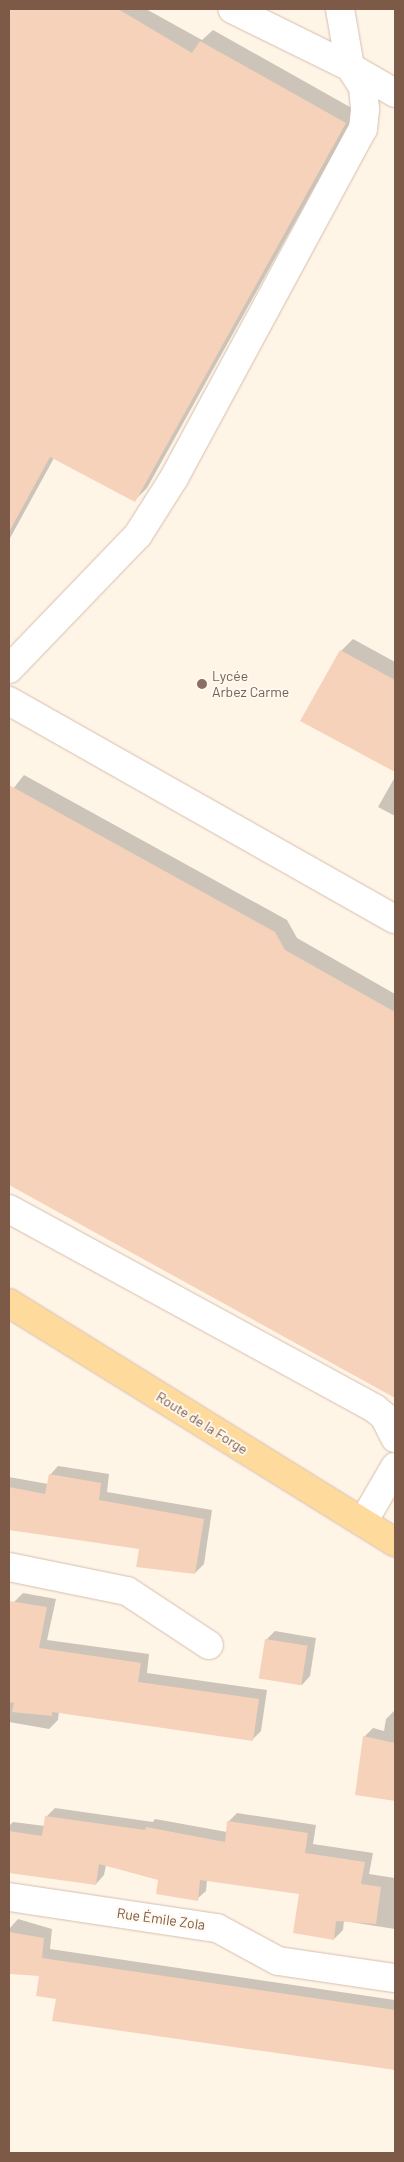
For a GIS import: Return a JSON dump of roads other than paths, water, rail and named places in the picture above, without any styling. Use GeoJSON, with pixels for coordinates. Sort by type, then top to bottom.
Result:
{"type":"FeatureCollection","features":[{"type":"Feature","properties":{"kind":"main road","name":"Route de la Forge"},"geometry":{"type":"LineString","coordinates":[[9,1303],[395,1542]]}},
{"type":"Feature","properties":{"kind":"street"},"geometry":{"type":"LineString","coordinates":[[232,9],[350,66],[395,93]]}},
{"type":"Feature","properties":{"kind":"street"},"geometry":{"type":"LineString","coordinates":[[9,669],[132,542],[174,478],[363,129],[365,109],[363,87],[350,66],[340,9]]}},
{"type":"Feature","properties":{"kind":"street"},"geometry":{"type":"LineString","coordinates":[[9,701],[395,919]]}},
{"type":"Feature","properties":{"kind":"street"},"geometry":{"type":"LineString","coordinates":[[9,1209],[374,1408],[384,1416],[395,1438]]}},
{"type":"Feature","properties":{"kind":"street"},"geometry":{"type":"LineString","coordinates":[[363,1522],[394,1471]]}},
{"type":"Feature","properties":{"kind":"street"},"geometry":{"type":"LineString","coordinates":[[9,1567],[127,1591],[210,1645]]}},
{"type":"Feature","properties":{"kind":"street","name":"Rue Émile Zola"},"geometry":{"type":"LineString","coordinates":[[9,1897],[217,1928],[278,1961],[395,1978]]}},
{"type":"Feature","properties":{"kind":"place","name":"Lycée Arbez Carme"},"geometry":{"type":"Point","coordinates":[202,684]}}]}
